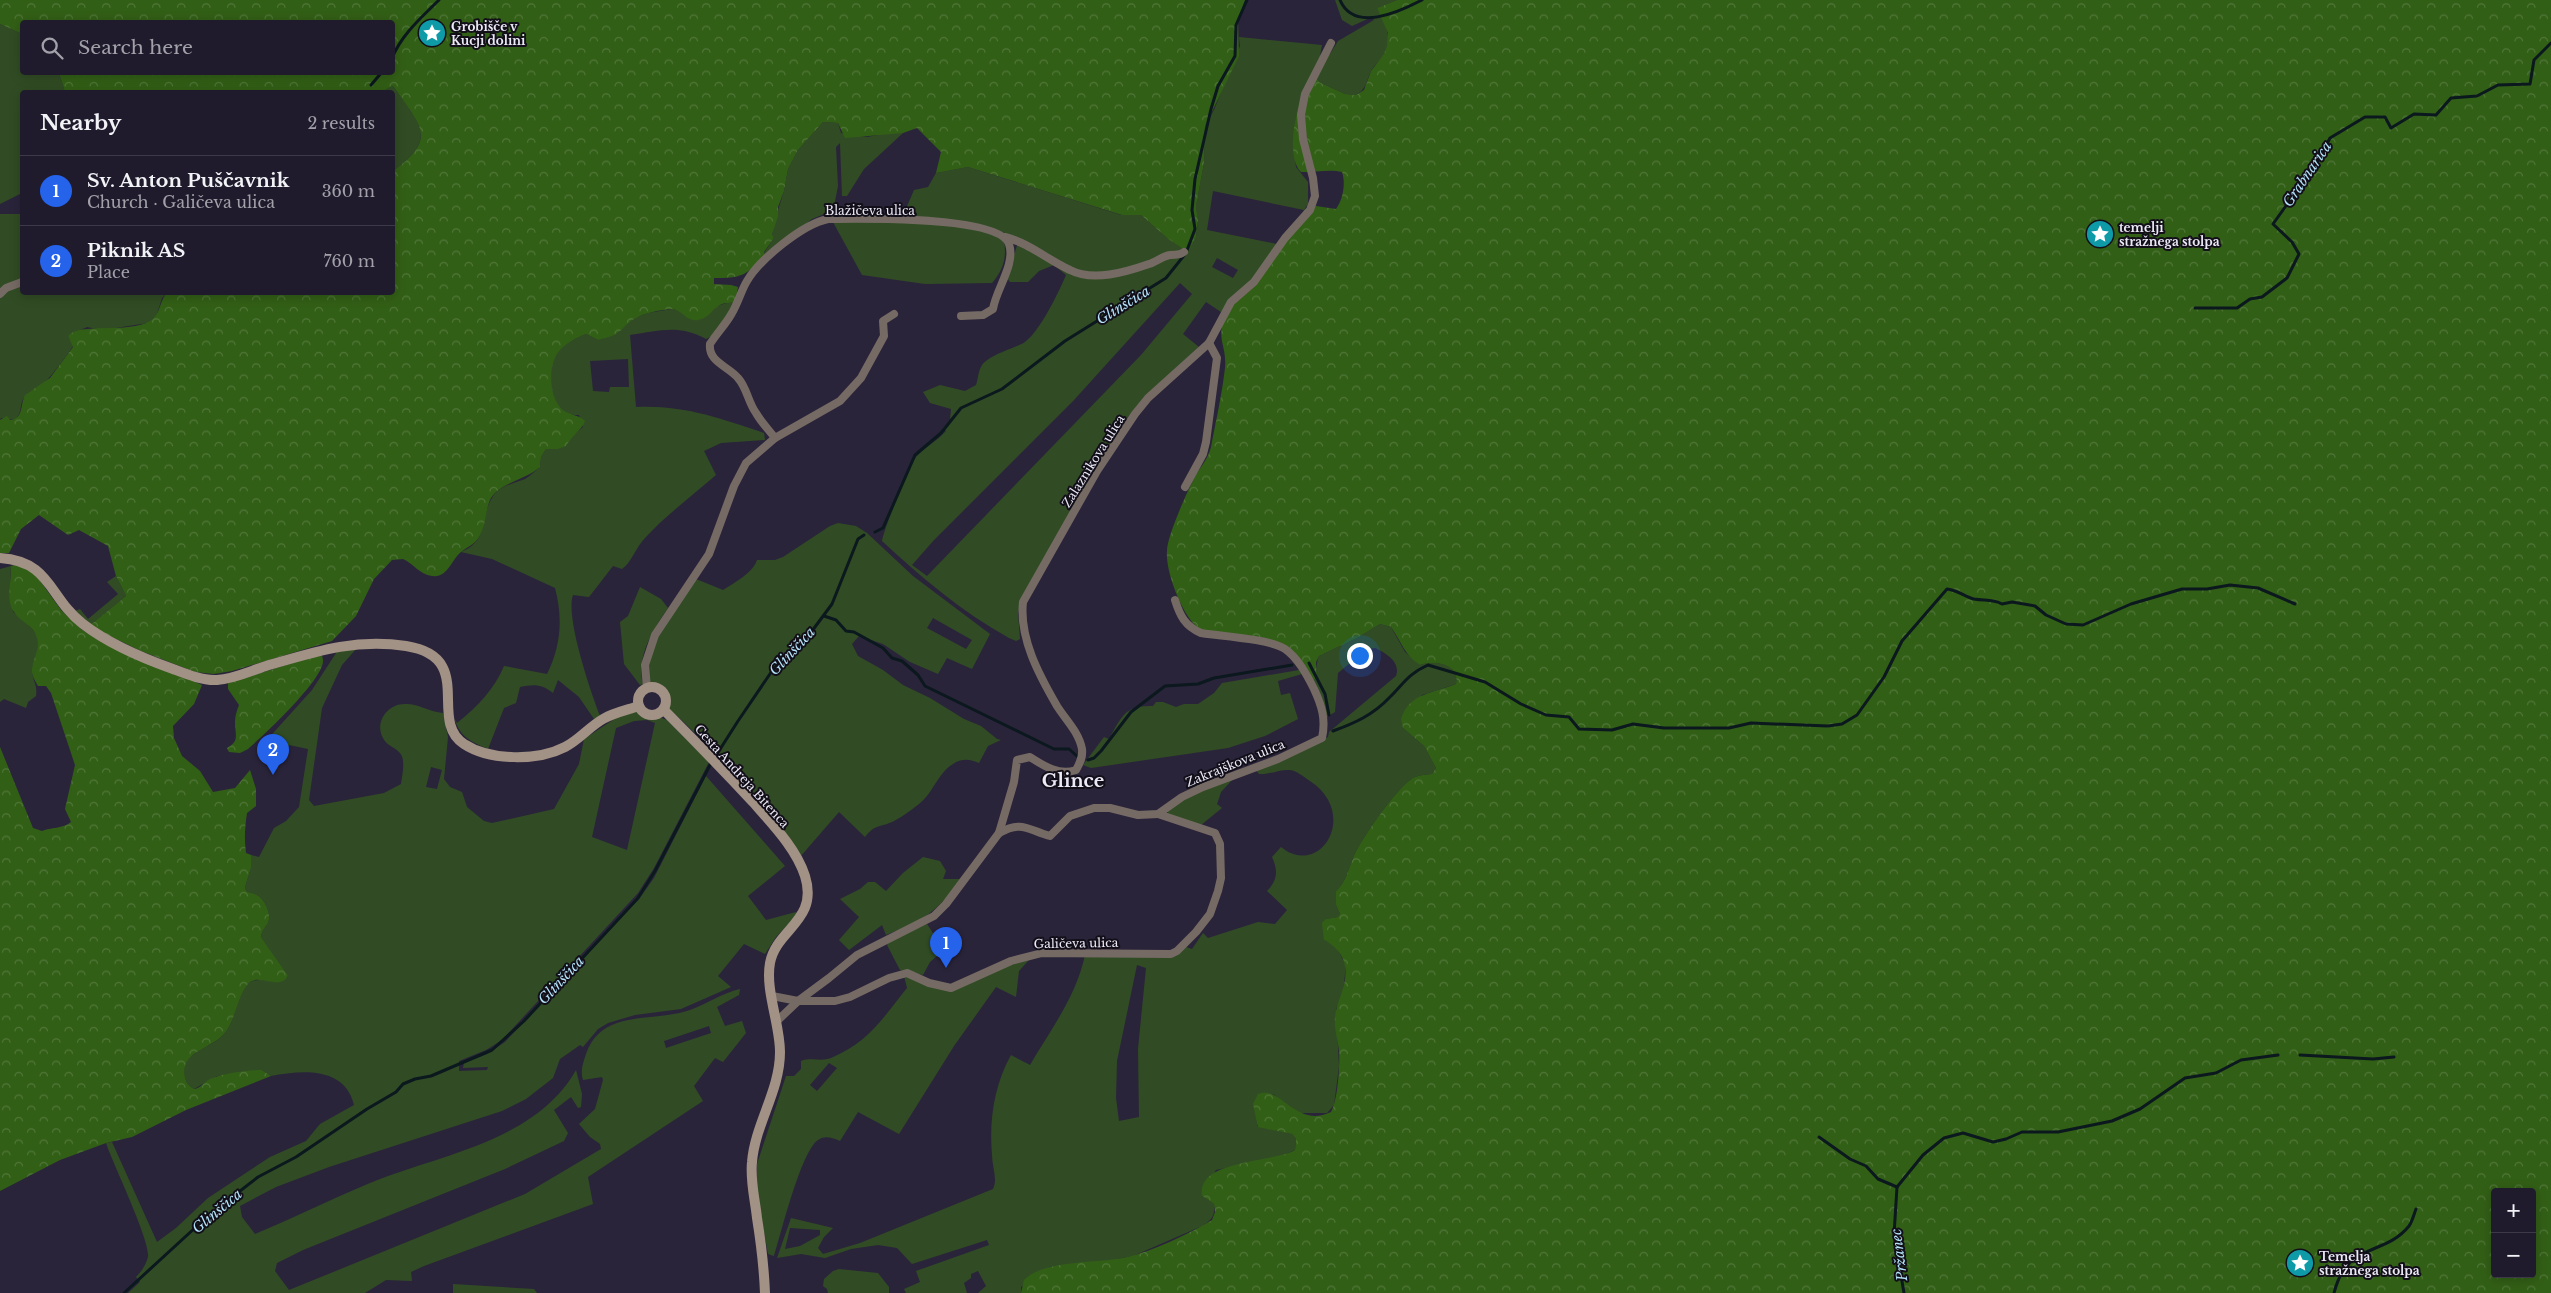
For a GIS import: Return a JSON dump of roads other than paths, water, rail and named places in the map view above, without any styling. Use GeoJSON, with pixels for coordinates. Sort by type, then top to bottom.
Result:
{"type":"FeatureCollection","features":[{"type":"Feature","properties":{"kind":"street","name":"Zalaznikova ulica"},"geometry":{"type":"LineString","coordinates":[[998,833],[1014,782],[1018,760],[1030,757],[1051,770],[1068,773],[1076,770],[1082,758],[1080,742],[1057,706],[1027,641],[1022,617],[1023,602],[1097,471],[1135,414],[1148,398],[1209,343],[1232,302],[1259,276],[1285,238],[1310,210],[1315,196],[1313,178],[1303,139],[1301,115],[1305,94],[1331,43]]}},
{"type":"Feature","properties":{"kind":"street","name":"Blažičeva ulica"},"geometry":{"type":"LineString","coordinates":[[775,438],[756,413],[745,386],[737,376],[714,360],[709,350],[710,344],[733,312],[747,282],[760,264],[803,229],[815,222],[828,219],[942,221],[984,227],[1005,237]]}},
{"type":"Feature","properties":{"kind":"street"},"geometry":{"type":"LineString","coordinates":[[1005,237],[1017,240],[1070,271],[1084,275],[1109,274],[1132,269],[1169,255],[1179,255],[1184,252]]}},
{"type":"Feature","properties":{"kind":"street"},"geometry":{"type":"LineString","coordinates":[[961,316],[982,315],[993,309],[995,296],[1008,267],[1010,251],[1005,237]]}},
{"type":"Feature","properties":{"kind":"street"},"geometry":{"type":"LineString","coordinates":[[0,294],[6,288],[20,283]]}},
{"type":"Feature","properties":{"kind":"street"},"geometry":{"type":"LineString","coordinates":[[647,688],[645,665],[655,635],[709,554],[734,486],[746,463],[775,438],[840,401],[851,390],[874,359],[876,348],[884,336],[883,321],[894,314]]}},
{"type":"Feature","properties":{"kind":"street"},"geometry":{"type":"LineString","coordinates":[[1185,487],[1203,454],[1206,442],[1217,358],[1209,343]]}},
{"type":"Feature","properties":{"kind":"street"},"geometry":{"type":"LineString","coordinates":[[0,558],[12,558],[34,567],[46,578],[64,609],[104,638],[172,669],[207,679],[232,677],[338,645],[373,644],[405,646],[424,650],[436,656],[443,667],[448,682],[449,713],[457,737],[476,750],[492,754],[543,754],[565,748],[602,720],[639,706]]}},
{"type":"Feature","properties":{"kind":"street","name":"Zakrajškova ulica"},"geometry":{"type":"LineString","coordinates":[[1158,814],[1182,797],[1278,759],[1322,738],[1324,728],[1321,704],[1303,668],[1292,655],[1276,644],[1201,633],[1192,629],[1179,613],[1175,600]]}},
{"type":"Feature","properties":{"kind":"street"},"geometry":{"type":"LineString","coordinates":[[647,688],[658,688],[665,694],[667,703],[664,710],[658,714],[649,715],[639,706],[639,696],[647,688]]}},
{"type":"Feature","properties":{"kind":"street","name":"Cesta Andreja Bitenca"},"geometry":{"type":"LineString","coordinates":[[664,710],[723,769],[771,823],[800,863],[806,878],[807,894],[799,921],[774,950],[770,963],[772,996],[780,1052],[778,1072],[752,1161],[752,1184],[762,1246],[765,1293]]}},
{"type":"Feature","properties":{"kind":"street"},"geometry":{"type":"LineString","coordinates":[[777,1021],[798,1001],[857,955],[934,916],[946,904],[998,833],[1010,826],[1020,826],[1050,836],[1070,816],[1094,808],[1110,808],[1138,815],[1158,814]]}},
{"type":"Feature","properties":{"kind":"street","name":"Galičeva ulica"},"geometry":{"type":"LineString","coordinates":[[798,1001],[835,1001],[850,997],[889,978],[907,973],[929,983],[951,988],[1011,961],[1042,953],[1162,954],[1177,951],[1196,932],[1210,914],[1221,878],[1219,839],[1215,833],[1158,814]]}},
{"type":"Feature","properties":{"kind":"street"},"geometry":{"type":"LineString","coordinates":[[772,996],[798,1001]]}},
{"type":"Feature","properties":{"kind":"waterway"},"geometry":{"type":"LineString","coordinates":[[395,51],[419,20],[439,0]]}},
{"type":"Feature","properties":{"kind":"waterway","name":"Glinščica"},"geometry":{"type":"LineString","coordinates":[[875,532],[883,528],[915,455],[941,433],[961,408],[1002,389],[1065,341],[1166,278],[1186,253],[1195,229],[1192,210],[1195,179],[1211,109],[1218,86],[1235,56],[1236,25],[1247,0]]}},
{"type":"Feature","properties":{"kind":"waterway"},"geometry":{"type":"LineString","coordinates":[[1340,0],[1347,10],[1355,16],[1366,18],[1390,14],[1422,0]]}},
{"type":"Feature","properties":{"kind":"waterway","name":"Grabnarica"},"geometry":{"type":"LineString","coordinates":[[2195,308],[2237,308],[2250,299],[2262,297],[2287,278],[2299,254],[2292,242],[2273,224],[2318,161],[2330,138],[2365,117],[2385,117],[2391,128],[2414,114],[2436,115],[2451,98],[2477,96],[2498,85],[2530,84],[2534,60],[2551,43]]}},
{"type":"Feature","properties":{"kind":"waterway"},"geometry":{"type":"LineString","coordinates":[[371,85],[379,75]]}},
{"type":"Feature","properties":{"kind":"waterway","name":"Glinščica"},"geometry":{"type":"LineString","coordinates":[[124,1293],[209,1215],[258,1177],[296,1157],[367,1109],[396,1092],[403,1084],[415,1079],[431,1076],[492,1050],[524,1021],[638,898],[655,871],[710,765],[738,721],[774,668],[812,631],[832,604],[858,539],[864,535]]}},
{"type":"Feature","properties":{"kind":"waterway"},"geometry":{"type":"LineString","coordinates":[[1333,731],[1370,714],[1384,703],[1411,675],[1428,665],[1485,682],[1521,704],[1546,715],[1569,717],[1579,729],[1612,730],[1633,724],[1664,728],[1729,728],[1751,723],[1828,726],[1842,724],[1857,715],[1884,677],[1902,641],[1947,589],[1974,599],[2002,604],[2012,602],[2035,606],[2046,615],[2066,624],[2083,625],[2131,604],[2182,589],[2207,589],[2230,585],[2258,588],[2295,604]]}},
{"type":"Feature","properties":{"kind":"waterway"},"geometry":{"type":"LineString","coordinates":[[824,616],[836,620],[846,631],[854,632],[883,648],[892,658],[902,661],[918,675],[925,686],[1054,749],[1069,749],[1078,757]]}},
{"type":"Feature","properties":{"kind":"waterway"},"geometry":{"type":"LineString","coordinates":[[1309,663],[1325,694],[1329,715]]}},
{"type":"Feature","properties":{"kind":"waterway"},"geometry":{"type":"LineString","coordinates":[[1088,760],[1094,758],[1101,751],[1131,712],[1165,686],[1198,684],[1214,678],[1292,665]]}},
{"type":"Feature","properties":{"kind":"waterway"},"geometry":{"type":"LineString","coordinates":[[1897,1187],[1923,1155],[1944,1138],[1963,1133],[1993,1142],[2022,1132],[2058,1132],[2112,1121],[2140,1109],[2185,1078],[2216,1073],[2241,1060],[2278,1055]]}},
{"type":"Feature","properties":{"kind":"waterway"},"geometry":{"type":"LineString","coordinates":[[2300,1055],[2373,1059],[2394,1057]]}},
{"type":"Feature","properties":{"kind":"waterway"},"geometry":{"type":"LineString","coordinates":[[1819,1137],[1850,1159],[1866,1166],[1878,1179],[1897,1187]]}},
{"type":"Feature","properties":{"kind":"waterway","name":"Pržanec"},"geometry":{"type":"LineString","coordinates":[[1897,1187],[1894,1235],[1904,1293]]}},
{"type":"Feature","properties":{"kind":"waterway"},"geometry":{"type":"LineString","coordinates":[[2334,1293],[2340,1276],[2348,1265],[2357,1257],[2399,1236],[2409,1226],[2416,1209]]}},
{"type":"Feature","properties":{"kind":"place","name":"Grobišče v Kucji dolini"},"geometry":{"type":"Point","coordinates":[432,33]}},
{"type":"Feature","properties":{"kind":"place","name":"temelji stražnega stolpa"},"geometry":{"type":"Point","coordinates":[2100,234]}},
{"type":"Feature","properties":{"kind":"place","name":"Piknik AS"},"geometry":{"type":"Point","coordinates":[273,775]}},
{"type":"Feature","properties":{"kind":"place","name":"Sv. Anton Puščavnik"},"geometry":{"type":"Point","coordinates":[946,968]}},
{"type":"Feature","properties":{"kind":"place","name":"Temelja stražnega stolpa"},"geometry":{"type":"Point","coordinates":[2300,1263]}},
{"type":"Feature","properties":{"kind":"district","name":"Glince"},"geometry":{"type":"Point","coordinates":[1073,781]}}]}
